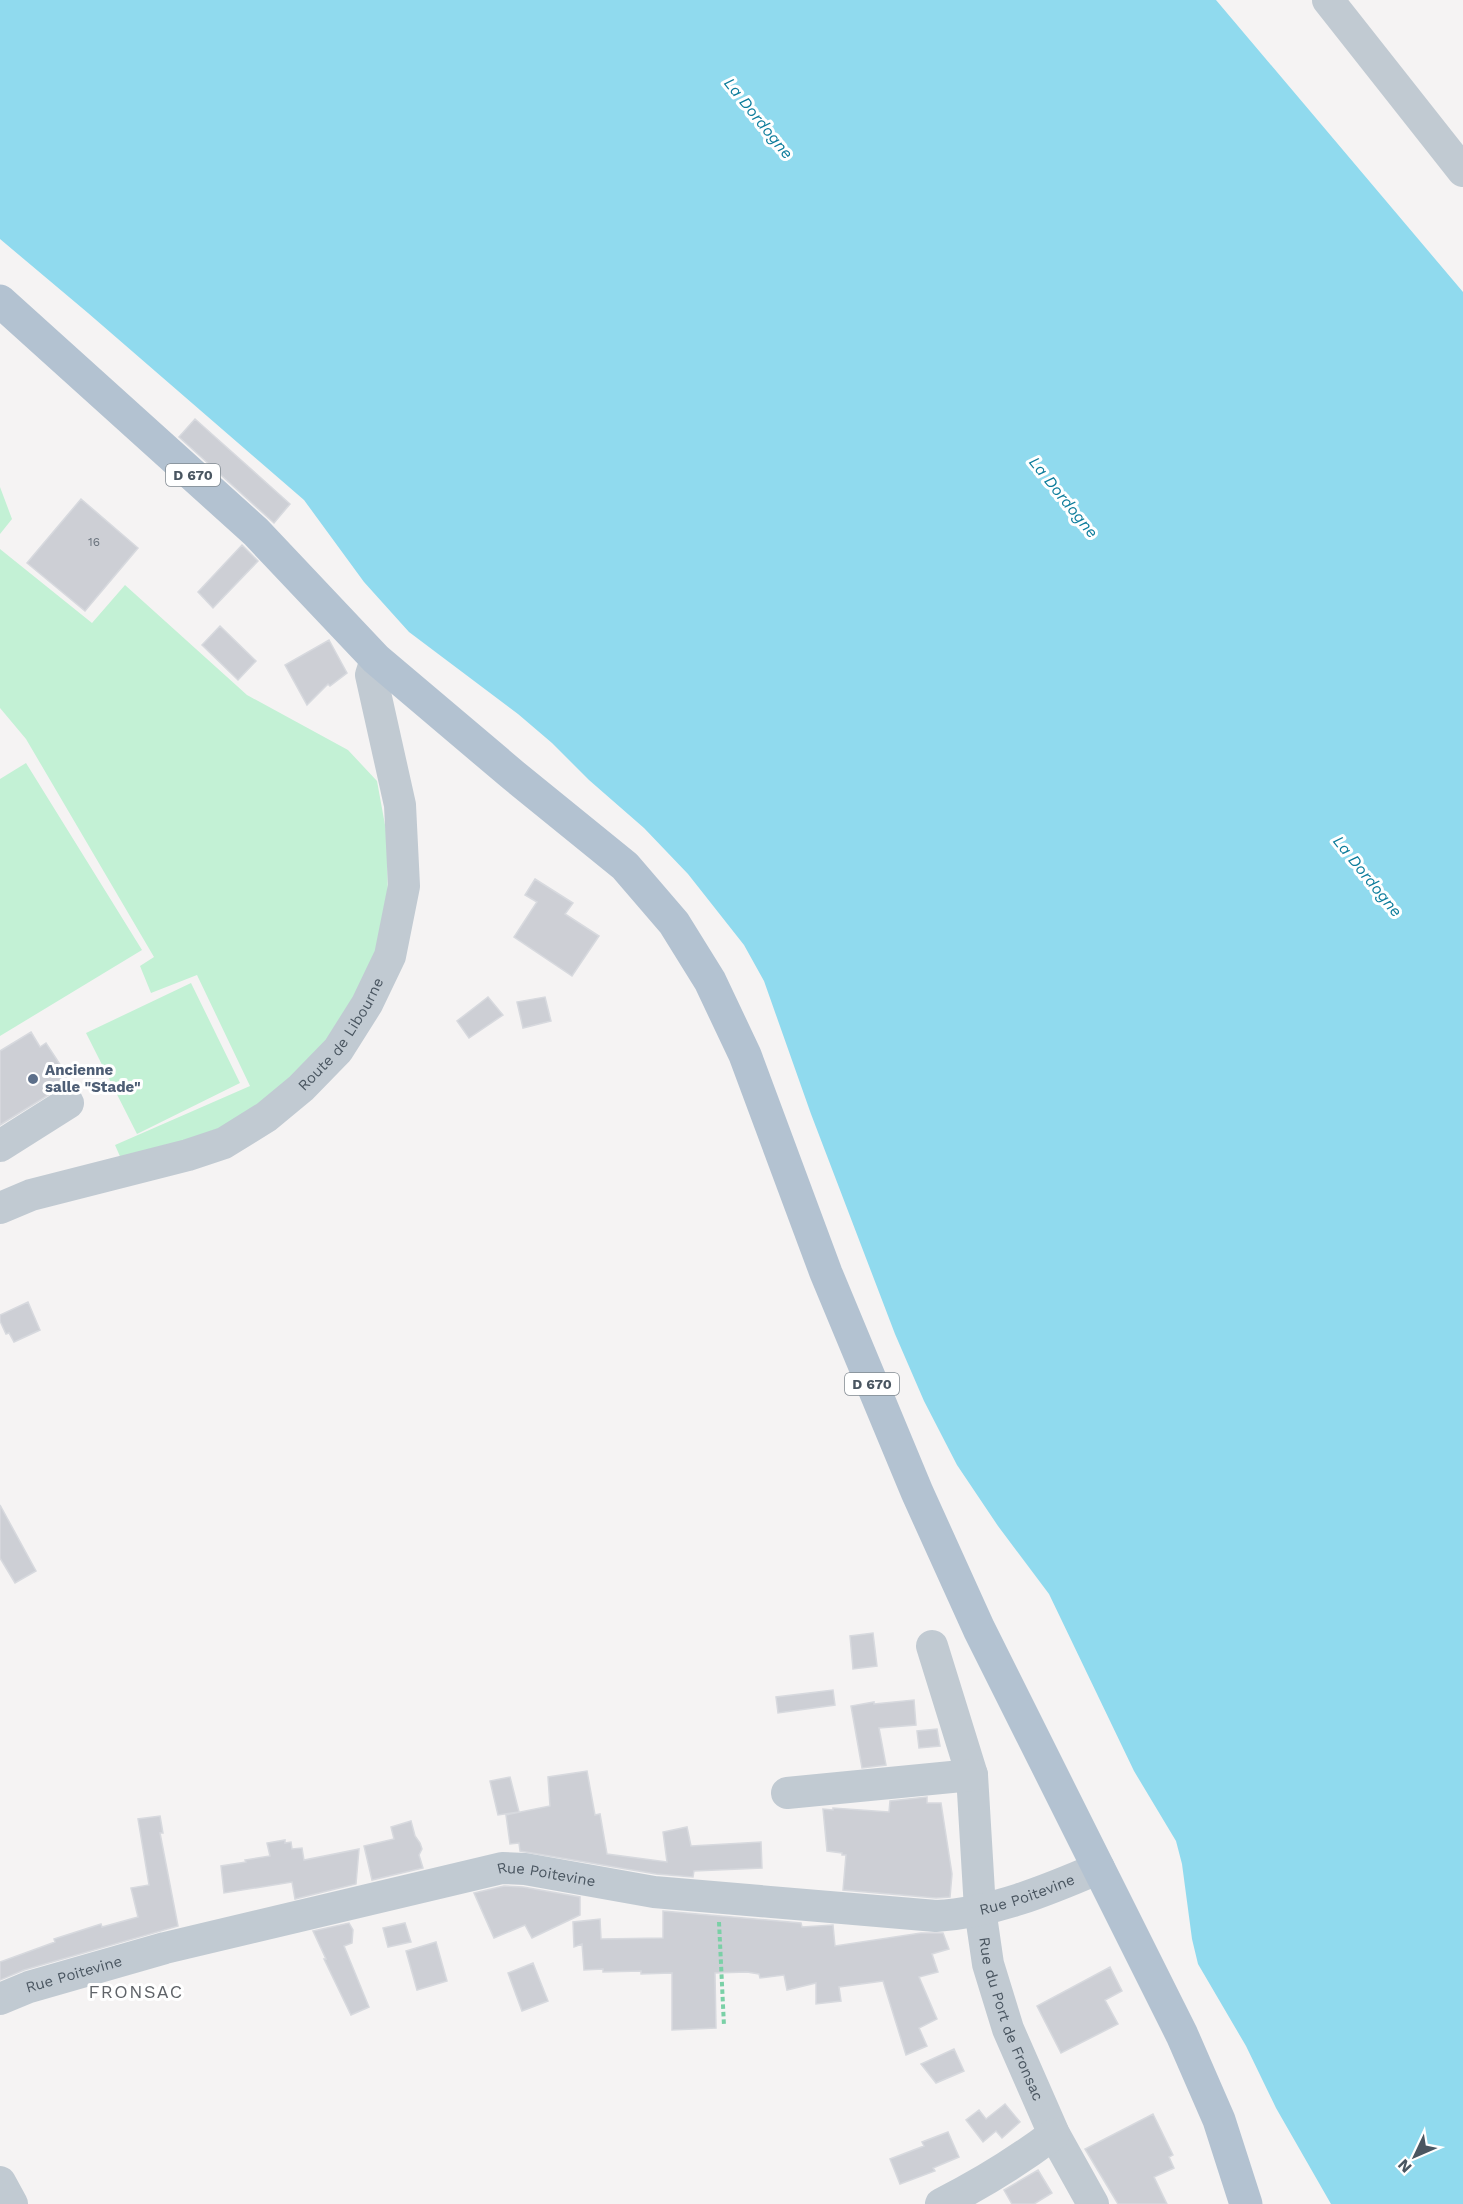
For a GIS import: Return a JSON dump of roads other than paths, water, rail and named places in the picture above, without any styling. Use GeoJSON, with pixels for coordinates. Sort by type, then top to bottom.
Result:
{"type":"FeatureCollection","features":[{"type":"Feature","properties":{"kind":"main road","name":"D 670"},"geometry":{"type":"LineString","coordinates":[[0,302],[256,532],[376,659],[625,866],[674,923],[710,981],[745,1055],[826,1273],[916,1492],[980,1629],[1182,2035],[1219,2120],[1246,2204]]}},
{"type":"Feature","properties":{"kind":"street"},"geometry":{"type":"LineString","coordinates":[[1329,0],[1463,171]]}},
{"type":"Feature","properties":{"kind":"street","name":"Route de Libourne"},"geometry":{"type":"LineString","coordinates":[[0,1208],[31,1195],[188,1155],[224,1143],[266,1117],[301,1088],[338,1050],[367,1004],[390,956],[404,886],[400,805],[371,675],[376,659]]}},
{"type":"Feature","properties":{"kind":"street"},"geometry":{"type":"LineString","coordinates":[[0,1146],[68,1103]]}},
{"type":"Feature","properties":{"kind":"street","name":"Rue du Port de Fronsac"},"geometry":{"type":"LineString","coordinates":[[932,1646],[972,1775],[980,1909],[988,1964],[1008,2029],[1054,2134],[1094,2204]]}},
{"type":"Feature","properties":{"kind":"street"},"geometry":{"type":"LineString","coordinates":[[787,1793],[972,1775]]}},
{"type":"Feature","properties":{"kind":"street","name":"Rue Poitevine"},"geometry":{"type":"LineString","coordinates":[[0,1999],[29,1987],[165,1948],[502,1868],[525,1869],[654,1892],[936,1916],[959,1915],[1036,1893],[1100,1868]]}},
{"type":"Feature","properties":{"kind":"street"},"geometry":{"type":"LineString","coordinates":[[941,2204],[983,2183],[1054,2134]]}},
{"type":"Feature","properties":{"kind":"street"},"geometry":{"type":"LineString","coordinates":[[0,2182],[12,2204]]}},
{"type":"Feature","properties":{"kind":"water","name":"La Dordogne"},"geometry":{"type":"Polygon","coordinates":[[[0,0],[1216,0],[1463,292],[1463,2204],[1331,2204],[1276,2108],[1246,2046],[1198,1964],[1192,1939],[1182,1864],[1176,1841],[1134,1771],[1049,1594],[998,1526],[957,1465],[924,1401],[895,1334],[811,1114],[764,981],[744,945],[688,874],[644,828],[518,714],[409,632],[364,582],[304,500],[0,239],[0,0]]]}},
{"type":"Feature","properties":{"kind":"place","name":"Ancienne salle \"Stade\""},"geometry":{"type":"Point","coordinates":[33,1079]}},
{"type":"Feature","properties":{"kind":"district","name":"FRONSAC"},"geometry":{"type":"Point","coordinates":[136,1992]}}]}
